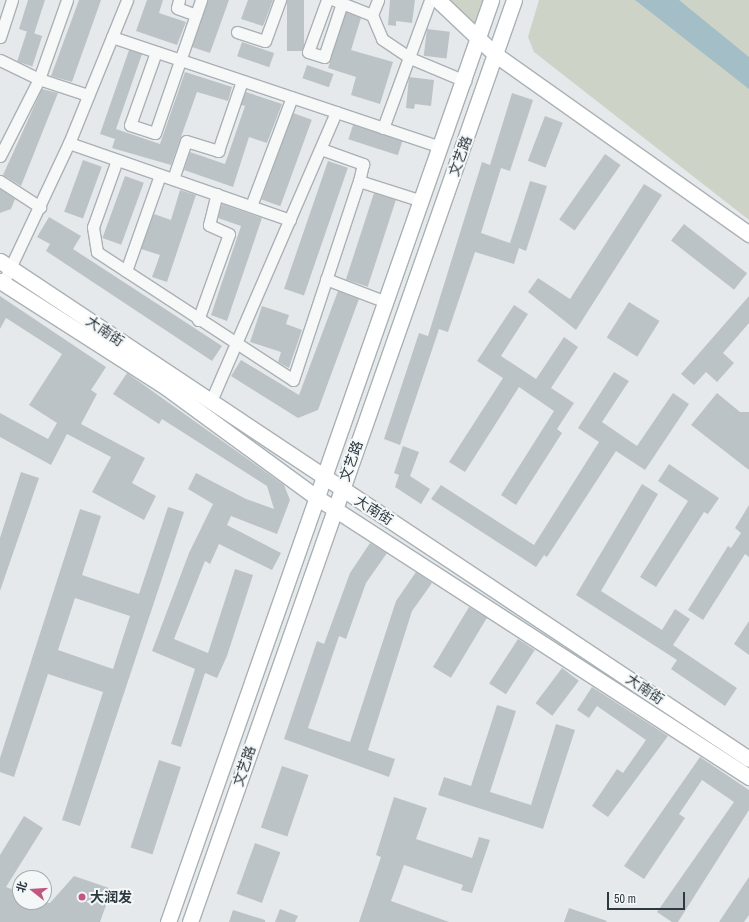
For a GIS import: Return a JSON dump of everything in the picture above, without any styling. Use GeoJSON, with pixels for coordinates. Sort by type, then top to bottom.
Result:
{"type":"FeatureCollection","features":[{"type":"Feature","properties":{"kind":"street"},"geometry":{"type":"LineString","coordinates":[[0,37],[12,0]]}},
{"type":"Feature","properties":{"kind":"street"},"geometry":{"type":"LineString","coordinates":[[0,156],[39,79],[67,0]]}},
{"type":"Feature","properties":{"kind":"street"},"geometry":{"type":"LineString","coordinates":[[2,282],[6,265],[40,207],[69,143],[127,0]]}},
{"type":"Feature","properties":{"kind":"street"},"geometry":{"type":"LineString","coordinates":[[180,0],[177,8],[196,15]]}},
{"type":"Feature","properties":{"kind":"street"},"geometry":{"type":"LineString","coordinates":[[156,52],[130,125],[155,133],[201,0]]}},
{"type":"Feature","properties":{"kind":"street"},"geometry":{"type":"LineString","coordinates":[[237,32],[265,41],[280,0]]}},
{"type":"Feature","properties":{"kind":"street"},"geometry":{"type":"LineString","coordinates":[[327,0],[308,52],[324,57],[338,2],[372,15]]}},
{"type":"Feature","properties":{"kind":"street"},"geometry":{"type":"LineString","coordinates":[[378,0],[372,15],[382,39],[410,58],[464,81]]}},
{"type":"Feature","properties":{"kind":"street"},"geometry":{"type":"LineString","coordinates":[[383,128],[410,58],[430,0]]}},
{"type":"Feature","properties":{"kind":"street"},"geometry":{"type":"LineString","coordinates":[[438,0],[496,55],[749,234]]}},
{"type":"Feature","properties":{"kind":"street","name":"文艺路"},"geometry":{"type":"LineString","coordinates":[[168,922],[322,478],[479,40],[491,0]]}},
{"type":"Feature","properties":{"kind":"street","name":"文艺路"},"geometry":{"type":"LineString","coordinates":[[190,922],[340,489],[496,55],[514,0]]}},
{"type":"Feature","properties":{"kind":"street"},"geometry":{"type":"LineString","coordinates":[[112,37],[441,147]]}},
{"type":"Feature","properties":{"kind":"street"},"geometry":{"type":"LineString","coordinates":[[0,60],[39,79],[88,95]]}},
{"type":"Feature","properties":{"kind":"street"},"geometry":{"type":"LineString","coordinates":[[173,179],[186,140],[218,151],[242,81]]}},
{"type":"Feature","properties":{"kind":"street"},"geometry":{"type":"LineString","coordinates":[[251,206],[292,97]]}},
{"type":"Feature","properties":{"kind":"street"},"geometry":{"type":"LineString","coordinates":[[210,401],[336,112]]}},
{"type":"Feature","properties":{"kind":"street"},"geometry":{"type":"LineString","coordinates":[[69,143],[290,220]]}},
{"type":"Feature","properties":{"kind":"street"},"geometry":{"type":"LineString","coordinates":[[116,160],[93,227],[97,252],[198,320],[293,380],[359,181],[363,164],[321,149]]}},
{"type":"Feature","properties":{"kind":"street"},"geometry":{"type":"LineString","coordinates":[[126,272],[160,175]]}},
{"type":"Feature","properties":{"kind":"street"},"geometry":{"type":"LineString","coordinates":[[0,181],[40,207]]}},
{"type":"Feature","properties":{"kind":"street"},"geometry":{"type":"LineString","coordinates":[[359,181],[422,202]]}},
{"type":"Feature","properties":{"kind":"street"},"geometry":{"type":"LineString","coordinates":[[198,320],[229,234],[209,225],[217,194]]}},
{"type":"Feature","properties":{"kind":"street","name":"大南街"},"geometry":{"type":"LineString","coordinates":[[6,265],[210,401],[322,478],[749,759]]}},
{"type":"Feature","properties":{"kind":"street"},"geometry":{"type":"LineString","coordinates":[[326,279],[386,302]]}},
{"type":"Feature","properties":{"kind":"street","name":"大南街"},"geometry":{"type":"LineString","coordinates":[[2,282],[167,388],[316,497],[334,507],[749,777]]}},
{"type":"Feature","properties":{"kind":"shaded area"},"geometry":{"type":"Polygon","coordinates":[[[438,0],[490,0],[479,40],[438,0]]]}},
{"type":"Feature","properties":{"kind":"shaded area"},"geometry":{"type":"Polygon","coordinates":[[[539,0],[749,0],[749,220],[534,52],[528,37],[539,0]]]}},
{"type":"Feature","properties":{"kind":"water"},"geometry":{"type":"Polygon","coordinates":[[[635,0],[679,0],[749,57],[749,89],[635,0]]]}},
{"type":"Feature","properties":{"kind":"building"},"geometry":{"type":"Polygon","coordinates":[[[28,0],[45,0],[34,34],[19,29],[28,0]]]}},
{"type":"Feature","properties":{"kind":"building"},"geometry":{"type":"Polygon","coordinates":[[[79,0],[101,0],[72,82],[51,76],[79,0]]]}},
{"type":"Feature","properties":{"kind":"building"},"geometry":{"type":"Polygon","coordinates":[[[147,0],[163,0],[159,13],[186,22],[177,45],[136,31],[147,0]]]}},
{"type":"Feature","properties":{"kind":"building"},"geometry":{"type":"Polygon","coordinates":[[[208,0],[229,0],[210,53],[192,47],[208,0]]]}},
{"type":"Feature","properties":{"kind":"building"},"geometry":{"type":"Polygon","coordinates":[[[248,0],[273,0],[263,26],[241,19],[248,0]]]}},
{"type":"Feature","properties":{"kind":"building"},"geometry":{"type":"Polygon","coordinates":[[[287,0],[304,0],[304,51],[287,51],[287,0]]]}},
{"type":"Feature","properties":{"kind":"building"},"geometry":{"type":"Polygon","coordinates":[[[390,0],[415,0],[412,23],[396,21],[396,26],[388,25],[390,0]]]}},
{"type":"Feature","properties":{"kind":"building"},"geometry":{"type":"Polygon","coordinates":[[[346,12],[361,18],[351,50],[393,62],[380,104],[351,95],[356,77],[328,68],[346,12]]]}},
{"type":"Feature","properties":{"kind":"building"},"geometry":{"type":"Polygon","coordinates":[[[427,29],[450,32],[447,59],[424,56],[427,29]]]}},
{"type":"Feature","properties":{"kind":"building"},"geometry":{"type":"Polygon","coordinates":[[[27,31],[42,36],[32,66],[17,61],[27,31]]]}},
{"type":"Feature","properties":{"kind":"building"},"geometry":{"type":"Polygon","coordinates":[[[242,42],[274,53],[269,67],[237,56],[242,42]]]}},
{"type":"Feature","properties":{"kind":"building"},"geometry":{"type":"Polygon","coordinates":[[[129,50],[142,54],[116,129],[160,144],[185,72],[232,87],[228,101],[197,92],[171,165],[112,148],[115,139],[100,134],[129,50]]]}},
{"type":"Feature","properties":{"kind":"building"},"geometry":{"type":"Polygon","coordinates":[[[307,65],[333,74],[329,87],[302,78],[307,65]]]}},
{"type":"Feature","properties":{"kind":"building"},"geometry":{"type":"Polygon","coordinates":[[[409,77],[434,80],[431,106],[415,104],[414,109],[406,108],[409,77]]]}},
{"type":"Feature","properties":{"kind":"building"},"geometry":{"type":"Polygon","coordinates":[[[42,89],[58,93],[21,186],[3,175],[42,89]]]}},
{"type":"Feature","properties":{"kind":"building"},"geometry":{"type":"Polygon","coordinates":[[[246,92],[282,104],[267,143],[249,137],[233,187],[184,170],[190,152],[225,164],[245,106],[241,105],[246,92]]]}},
{"type":"Feature","properties":{"kind":"building"},"geometry":{"type":"Polygon","coordinates":[[[512,93],[533,100],[510,171],[501,168],[481,233],[510,243],[530,181],[547,186],[526,251],[519,248],[514,264],[475,252],[448,332],[439,329],[400,445],[384,439],[419,333],[428,336],[482,162],[490,165],[512,93]]]}},
{"type":"Feature","properties":{"kind":"building"},"geometry":{"type":"Polygon","coordinates":[[[293,113],[312,120],[280,206],[262,199],[293,113]]]}},
{"type":"Feature","properties":{"kind":"building"},"geometry":{"type":"Polygon","coordinates":[[[545,116],[563,123],[546,168],[528,161],[545,116]]]}},
{"type":"Feature","properties":{"kind":"building"},"geometry":{"type":"Polygon","coordinates":[[[353,125],[402,141],[398,155],[348,139],[353,125]]]}},
{"type":"Feature","properties":{"kind":"building"},"geometry":{"type":"Polygon","coordinates":[[[605,154],[621,165],[575,230],[559,220],[605,154]]]}},
{"type":"Feature","properties":{"kind":"building"},"geometry":{"type":"Polygon","coordinates":[[[83,160],[102,167],[83,219],[64,212],[83,160]]]}},
{"type":"Feature","properties":{"kind":"building"},"geometry":{"type":"Polygon","coordinates":[[[328,161],[348,168],[304,295],[284,289],[328,161]]]}},
{"type":"Feature","properties":{"kind":"building"},"geometry":{"type":"Polygon","coordinates":[[[125,176],[144,183],[121,245],[102,238],[125,176]]]}},
{"type":"Feature","properties":{"kind":"building"},"geometry":{"type":"Polygon","coordinates":[[[644,184],[662,195],[576,330],[528,292],[538,278],[570,299],[644,184]]]}},
{"type":"Feature","properties":{"kind":"building"},"geometry":{"type":"Polygon","coordinates":[[[0,189],[15,199],[11,209],[0,213],[0,189]]]}},
{"type":"Feature","properties":{"kind":"building"},"geometry":{"type":"Polygon","coordinates":[[[180,190],[196,195],[167,282],[152,277],[160,255],[141,249],[154,214],[171,220],[180,190]]]}},
{"type":"Feature","properties":{"kind":"building"},"geometry":{"type":"Polygon","coordinates":[[[374,193],[396,200],[368,287],[346,280],[374,193]]]}},
{"type":"Feature","properties":{"kind":"building"},"geometry":{"type":"Polygon","coordinates":[[[222,204],[262,218],[227,321],[211,315],[241,226],[218,218],[222,204]]]}},
{"type":"Feature","properties":{"kind":"building"},"geometry":{"type":"Polygon","coordinates":[[[49,217],[81,236],[73,249],[222,346],[212,361],[46,251],[50,244],[37,237],[49,217]]]}},
{"type":"Feature","properties":{"kind":"building"},"geometry":{"type":"Polygon","coordinates":[[[684,224],[747,273],[734,290],[671,241],[684,224]]]}},
{"type":"Feature","properties":{"kind":"building"},"geometry":{"type":"Polygon","coordinates":[[[338,291],[359,299],[318,410],[298,418],[231,376],[241,360],[299,395],[338,291]]]}},
{"type":"Feature","properties":{"kind":"building"},"geometry":{"type":"Polygon","coordinates":[[[0,296],[106,367],[91,390],[97,394],[81,424],[145,458],[132,483],[156,496],[144,520],[92,492],[111,457],[67,434],[51,465],[0,437],[0,413],[48,439],[57,423],[29,405],[62,354],[6,318],[0,329],[0,296]]]}},
{"type":"Feature","properties":{"kind":"building"},"geometry":{"type":"Polygon","coordinates":[[[749,296],[749,323],[723,353],[734,363],[717,382],[706,372],[694,385],[681,374],[749,296]]]}},
{"type":"Feature","properties":{"kind":"building"},"geometry":{"type":"Polygon","coordinates":[[[629,302],[660,321],[637,357],[607,338],[629,302]]]}},
{"type":"Feature","properties":{"kind":"building"},"geometry":{"type":"Polygon","coordinates":[[[514,305],[528,314],[501,356],[536,379],[564,337],[578,347],[551,388],[574,403],[557,429],[562,433],[516,505],[501,495],[554,411],[519,387],[465,472],[449,462],[503,378],[477,361],[514,305]]]}},
{"type":"Feature","properties":{"kind":"building"},"geometry":{"type":"Polygon","coordinates":[[[262,306],[289,315],[286,324],[302,330],[289,368],[278,362],[281,352],[250,342],[262,306]]]}},
{"type":"Feature","properties":{"kind":"building"},"geometry":{"type":"Polygon","coordinates":[[[614,372],[629,381],[602,422],[637,446],[673,393],[689,404],[645,470],[616,451],[547,557],[544,555],[536,567],[431,499],[441,485],[534,545],[599,442],[578,428],[614,372]]]}},
{"type":"Feature","properties":{"kind":"building"},"geometry":{"type":"Polygon","coordinates":[[[127,373],[284,485],[290,500],[277,534],[231,516],[227,525],[281,553],[272,570],[219,544],[210,564],[205,561],[174,639],[208,653],[235,569],[253,575],[227,656],[217,678],[205,673],[181,747],[171,744],[195,669],[152,651],[189,553],[213,504],[188,489],[196,473],[246,499],[274,509],[267,486],[162,419],[159,424],[113,394],[127,373]]]}},
{"type":"Feature","properties":{"kind":"building"},"geometry":{"type":"Polygon","coordinates":[[[717,393],[740,412],[749,412],[749,470],[691,425],[717,393]]]}},
{"type":"Feature","properties":{"kind":"building"},"geometry":{"type":"Polygon","coordinates":[[[403,446],[419,452],[410,476],[430,489],[421,504],[395,487],[399,475],[394,473],[403,446]]]}},
{"type":"Feature","properties":{"kind":"building"},"geometry":{"type":"Polygon","coordinates":[[[669,464],[719,498],[708,514],[704,512],[656,587],[640,577],[688,501],[658,481],[669,464]]]}},
{"type":"Feature","properties":{"kind":"building"},"geometry":{"type":"Polygon","coordinates":[[[21,472],[39,478],[0,591],[0,538],[21,472]]]}},
{"type":"Feature","properties":{"kind":"building"},"geometry":{"type":"Polygon","coordinates":[[[642,484],[658,494],[601,591],[662,630],[675,609],[690,619],[673,645],[737,688],[725,706],[671,669],[677,660],[576,595],[642,484]]]}},
{"type":"Feature","properties":{"kind":"building"},"geometry":{"type":"Polygon","coordinates":[[[749,505],[749,557],[745,554],[703,620],[688,610],[728,546],[731,548],[741,533],[735,528],[749,505]]]}},
{"type":"Feature","properties":{"kind":"building"},"geometry":{"type":"Polygon","coordinates":[[[168,507],[184,512],[80,826],[62,820],[103,692],[48,674],[14,777],[0,772],[0,758],[80,509],[101,516],[82,575],[139,594],[168,507]],[[75,598],[58,650],[113,669],[130,616],[75,598]]]}},
{"type":"Feature","properties":{"kind":"building"},"geometry":{"type":"Polygon","coordinates":[[[370,543],[387,553],[366,583],[346,639],[339,636],[308,728],[350,742],[396,601],[416,572],[432,583],[412,611],[368,750],[395,759],[389,777],[284,739],[317,641],[324,644],[350,573],[370,543]]]}},
{"type":"Feature","properties":{"kind":"building"},"geometry":{"type":"Polygon","coordinates":[[[469,607],[487,618],[451,678],[433,667],[469,607]]]}},
{"type":"Feature","properties":{"kind":"building"},"geometry":{"type":"Polygon","coordinates":[[[749,621],[749,655],[734,644],[749,621]]]}},
{"type":"Feature","properties":{"kind":"building"},"geometry":{"type":"Polygon","coordinates":[[[518,639],[535,650],[506,694],[489,683],[518,639]]]}},
{"type":"Feature","properties":{"kind":"building"},"geometry":{"type":"Polygon","coordinates":[[[562,668],[579,681],[552,716],[536,703],[562,668]]]}},
{"type":"Feature","properties":{"kind":"building"},"geometry":{"type":"Polygon","coordinates":[[[592,687],[668,736],[608,817],[592,806],[617,769],[623,773],[646,740],[597,706],[589,718],[577,710],[592,687]]]}},
{"type":"Feature","properties":{"kind":"building"},"geometry":{"type":"Polygon","coordinates":[[[497,705],[516,711],[490,792],[531,805],[556,724],[575,730],[543,829],[438,795],[444,777],[471,786],[497,705]]]}},
{"type":"Feature","properties":{"kind":"building"},"geometry":{"type":"Polygon","coordinates":[[[700,757],[749,790],[749,810],[678,922],[672,922],[657,912],[734,802],[702,780],[679,814],[685,818],[644,879],[624,866],[700,757]]]}},
{"type":"Feature","properties":{"kind":"building"},"geometry":{"type":"Polygon","coordinates":[[[159,760],[181,767],[152,855],[131,847],[159,760]]]}},
{"type":"Feature","properties":{"kind":"building"},"geometry":{"type":"Polygon","coordinates":[[[282,766],[308,775],[287,837],[261,827],[282,766]]]}},
{"type":"Feature","properties":{"kind":"building"},"geometry":{"type":"Polygon","coordinates":[[[394,797],[427,808],[416,839],[472,858],[479,837],[490,840],[472,893],[461,890],[463,885],[404,865],[391,901],[449,922],[359,922],[381,857],[376,855],[394,797]]]}},
{"type":"Feature","properties":{"kind":"building","name":"大润发"},"geometry":{"type":"Polygon","coordinates":[[[24,816],[43,828],[17,870],[12,870],[12,877],[6,887],[12,889],[12,910],[52,910],[52,901],[74,876],[112,889],[100,922],[0,922],[0,855],[24,816]]]}},
{"type":"Feature","properties":{"kind":"building"},"geometry":{"type":"Polygon","coordinates":[[[255,843],[280,852],[262,903],[237,894],[255,843]]]}},
{"type":"Feature","properties":{"kind":"building"},"geometry":{"type":"Polygon","coordinates":[[[749,877],[749,915],[744,922],[719,922],[749,877]]]}},
{"type":"Feature","properties":{"kind":"building"},"geometry":{"type":"Polygon","coordinates":[[[569,908],[607,921],[564,922],[569,908]]]}},
{"type":"Feature","properties":{"kind":"building"},"geometry":{"type":"Polygon","coordinates":[[[280,909],[298,916],[295,922],[275,922],[280,909]]]}},
{"type":"Feature","properties":{"kind":"building"},"geometry":{"type":"Polygon","coordinates":[[[233,910],[265,920],[265,922],[229,922],[233,910]]]}},
{"type":"Feature","properties":{"kind":"place","name":"大润发"},"geometry":{"type":"Point","coordinates":[82,897]}}]}
